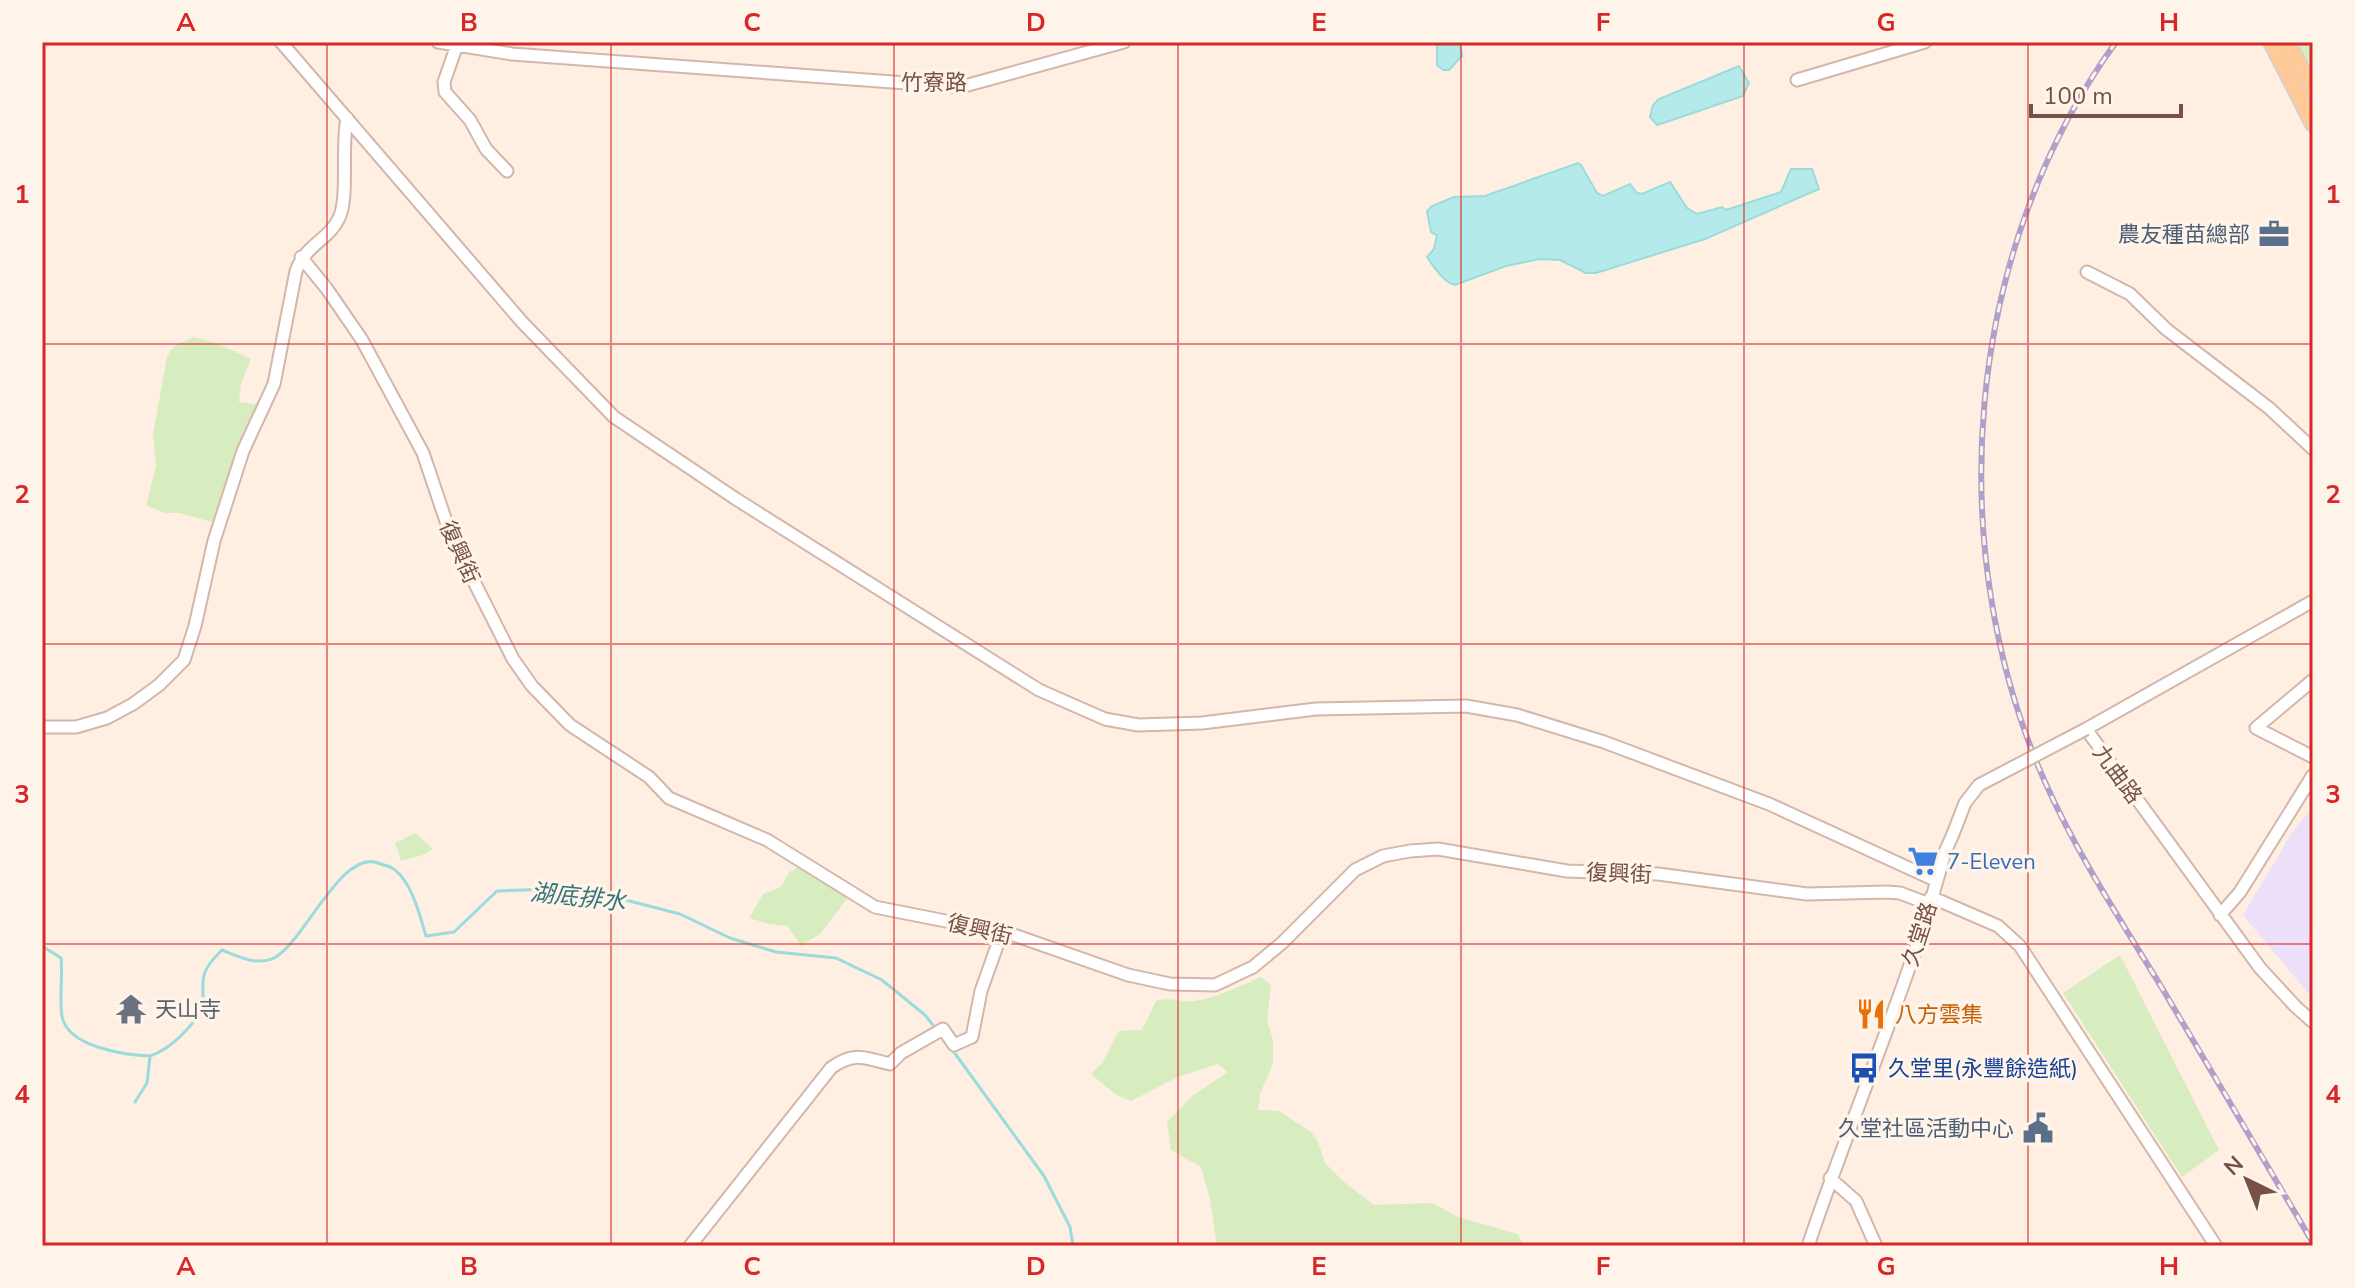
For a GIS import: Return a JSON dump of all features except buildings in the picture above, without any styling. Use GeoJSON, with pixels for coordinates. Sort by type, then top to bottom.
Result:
{"type":"FeatureCollection","features":[{"type":"Feature","properties":{"kind":"main road"},"geometry":{"type":"LineString","coordinates":[[2271,42],[2313,124]]}},
{"type":"Feature","properties":{"kind":"main road"},"geometry":{"type":"LineString","coordinates":[[2287,42],[2313,91]]}},
{"type":"Feature","properties":{"kind":"street"},"geometry":{"type":"LineString","coordinates":[[281,42],[441,231],[522,322],[614,417],[736,499],[1039,690],[1105,719],[1138,725],[1202,723],[1316,709],[1466,706],[1517,715],[1604,742],[1769,804],[1937,881]]}},
{"type":"Feature","properties":{"kind":"street","name":"竹寮路"},"geometry":{"type":"LineString","coordinates":[[438,42],[512,54],[961,87],[1124,42]]}},
{"type":"Feature","properties":{"kind":"street"},"geometry":{"type":"LineString","coordinates":[[1797,80],[1925,42]]}},
{"type":"Feature","properties":{"kind":"street"},"geometry":{"type":"LineString","coordinates":[[457,44],[444,82],[445,92],[470,120],[486,149],[507,171]]}},
{"type":"Feature","properties":{"kind":"street"},"geometry":{"type":"LineString","coordinates":[[42,727],[76,727],[107,718],[159,685],[184,660],[199,612],[214,541],[243,451],[274,384],[289,297],[301,257],[340,217],[344,199],[343,137],[347,118]]}},
{"type":"Feature","properties":{"kind":"street","name":"復興街"},"geometry":{"type":"LineString","coordinates":[[301,257],[362,340],[423,453],[451,536],[513,659],[532,686],[570,725],[649,777],[669,798],[767,840],[875,907],[1002,932],[1128,975],[1170,984],[1215,985],[1253,967],[1282,943],[1355,870],[1383,856],[1438,849],[1567,871],[1658,874],[1807,894],[1900,893],[1998,926],[2020,946],[2216,1246]]}},
{"type":"Feature","properties":{"kind":"street"},"geometry":{"type":"LineString","coordinates":[[2087,272],[2130,294],[2166,329],[2258,399],[2313,449]]}},
{"type":"Feature","properties":{"kind":"street","name":"九曲路"},"geometry":{"type":"LineString","coordinates":[[2313,601],[2086,729],[2260,968],[2313,1022]]}},
{"type":"Feature","properties":{"kind":"street"},"geometry":{"type":"LineString","coordinates":[[2313,680],[2256,728],[2313,757]]}},
{"type":"Feature","properties":{"kind":"street","name":"久堂路"},"geometry":{"type":"LineString","coordinates":[[1808,1246],[1965,803],[1979,785],[2086,729]]}},
{"type":"Feature","properties":{"kind":"street"},"geometry":{"type":"LineString","coordinates":[[2220,915],[2240,892],[2313,775]]}},
{"type":"Feature","properties":{"kind":"street"},"geometry":{"type":"LineString","coordinates":[[690,1246],[831,1068],[845,1058],[858,1057],[890,1064],[901,1053],[943,1029],[954,1045],[972,1037],[981,991],[1002,932]]}},
{"type":"Feature","properties":{"kind":"street"},"geometry":{"type":"LineString","coordinates":[[1830,1178],[1856,1201],[1876,1246]]}},
{"type":"Feature","properties":{"kind":"shaded area"},"geometry":{"type":"Polygon","coordinates":[[[2313,807],[2313,999],[2243,915],[2293,831],[2313,807]]]}},
{"type":"Feature","properties":{"kind":"green space"},"geometry":{"type":"Polygon","coordinates":[[[2275,42],[2313,42],[2313,99],[2275,42]]]}},
{"type":"Feature","properties":{"kind":"green space"},"geometry":{"type":"Polygon","coordinates":[[[193,337],[216,343],[251,359],[241,384],[239,402],[252,404],[268,401],[219,524],[179,513],[165,513],[146,505],[156,466],[153,434],[167,357],[173,347],[193,337]]]}},
{"type":"Feature","properties":{"kind":"green space"},"geometry":{"type":"Polygon","coordinates":[[[415,833],[433,849],[401,861],[395,843],[415,833]]]}},
{"type":"Feature","properties":{"kind":"green space"},"geometry":{"type":"Polygon","coordinates":[[[801,866],[850,895],[820,934],[801,946],[787,926],[749,918],[763,894],[781,887],[789,872],[801,866]]]}},
{"type":"Feature","properties":{"kind":"green space"},"geometry":{"type":"Polygon","coordinates":[[[2120,955],[2219,1150],[2182,1177],[2063,993],[2120,955]]]}},
{"type":"Feature","properties":{"kind":"green space"},"geometry":{"type":"Polygon","coordinates":[[[1261,977],[1271,985],[1267,1021],[1273,1040],[1273,1064],[1260,1094],[1258,1110],[1279,1111],[1311,1132],[1325,1163],[1374,1205],[1432,1203],[1458,1217],[1518,1234],[1524,1246],[1217,1246],[1210,1199],[1201,1167],[1171,1150],[1167,1122],[1192,1096],[1228,1072],[1218,1064],[1178,1077],[1131,1101],[1115,1094],[1091,1074],[1102,1063],[1119,1031],[1142,1030],[1156,1001],[1203,999],[1261,977]]]}},
{"type":"Feature","properties":{"kind":"water"},"geometry":{"type":"Polygon","coordinates":[[[1437,42],[1460,42],[1462,56],[1449,70],[1437,65],[1437,42]]]}},
{"type":"Feature","properties":{"kind":"water"},"geometry":{"type":"Polygon","coordinates":[[[1739,66],[1749,83],[1743,96],[1657,125],[1650,117],[1653,105],[1659,99],[1739,66]]]}},
{"type":"Feature","properties":{"kind":"water"},"geometry":{"type":"Polygon","coordinates":[[[1578,163],[1597,193],[1603,196],[1630,184],[1637,193],[1642,194],[1670,182],[1687,208],[1697,214],[1722,207],[1726,210],[1781,192],[1791,169],[1812,169],[1819,189],[1705,239],[1596,273],[1586,273],[1560,260],[1540,259],[1506,266],[1455,285],[1443,277],[1427,257],[1434,249],[1437,235],[1431,232],[1427,211],[1432,206],[1454,197],[1485,196],[1578,163]]]}},
{"type":"Feature","properties":{"kind":"waterway","name":"湖底排水"},"geometry":{"type":"LineString","coordinates":[[135,1102],[147,1083],[150,1056],[173,1043],[204,1009],[204,976],[209,964],[222,950],[255,961],[274,958],[298,935],[337,883],[364,862],[389,867],[401,876],[415,900],[426,936],[454,932],[497,891],[553,889],[610,896],[680,914],[730,938],[776,952],[836,958],[882,980],[925,1015],[936,1029]]}},
{"type":"Feature","properties":{"kind":"waterway"},"geometry":{"type":"LineString","coordinates":[[42,946],[61,958],[62,1016],[66,1027],[85,1042],[98,1047],[150,1056]]}},
{"type":"Feature","properties":{"kind":"waterway","name":"湖底排水"},"geometry":{"type":"LineString","coordinates":[[951,1048],[1044,1176],[1070,1227],[1073,1246]]}},
{"type":"Feature","properties":{"kind":"railway"},"geometry":{"type":"LineString","coordinates":[[2116,42],[2065,124],[2026,213],[1999,306],[1984,403],[1982,500],[1991,597],[2012,691],[2058,809],[2100,887],[2313,1243]]}},
{"type":"Feature","properties":{"kind":"place","name":"農友種苗總部"},"geometry":{"type":"Point","coordinates":[2274,234]}},
{"type":"Feature","properties":{"kind":"place","name":"7-Eleven"},"geometry":{"type":"Point","coordinates":[1923,861]}},
{"type":"Feature","properties":{"kind":"place","name":"天山寺"},"geometry":{"type":"Point","coordinates":[131,1009]}},
{"type":"Feature","properties":{"kind":"place","name":"八方雲集"},"geometry":{"type":"Point","coordinates":[1871,1014]}},
{"type":"Feature","properties":{"kind":"place","name":"久堂里(永豐餘造紙)"},"geometry":{"type":"Point","coordinates":[1864,1068]}},
{"type":"Feature","properties":{"kind":"place","name":"久堂社區活動中心"},"geometry":{"type":"Point","coordinates":[2038,1128]}}]}
